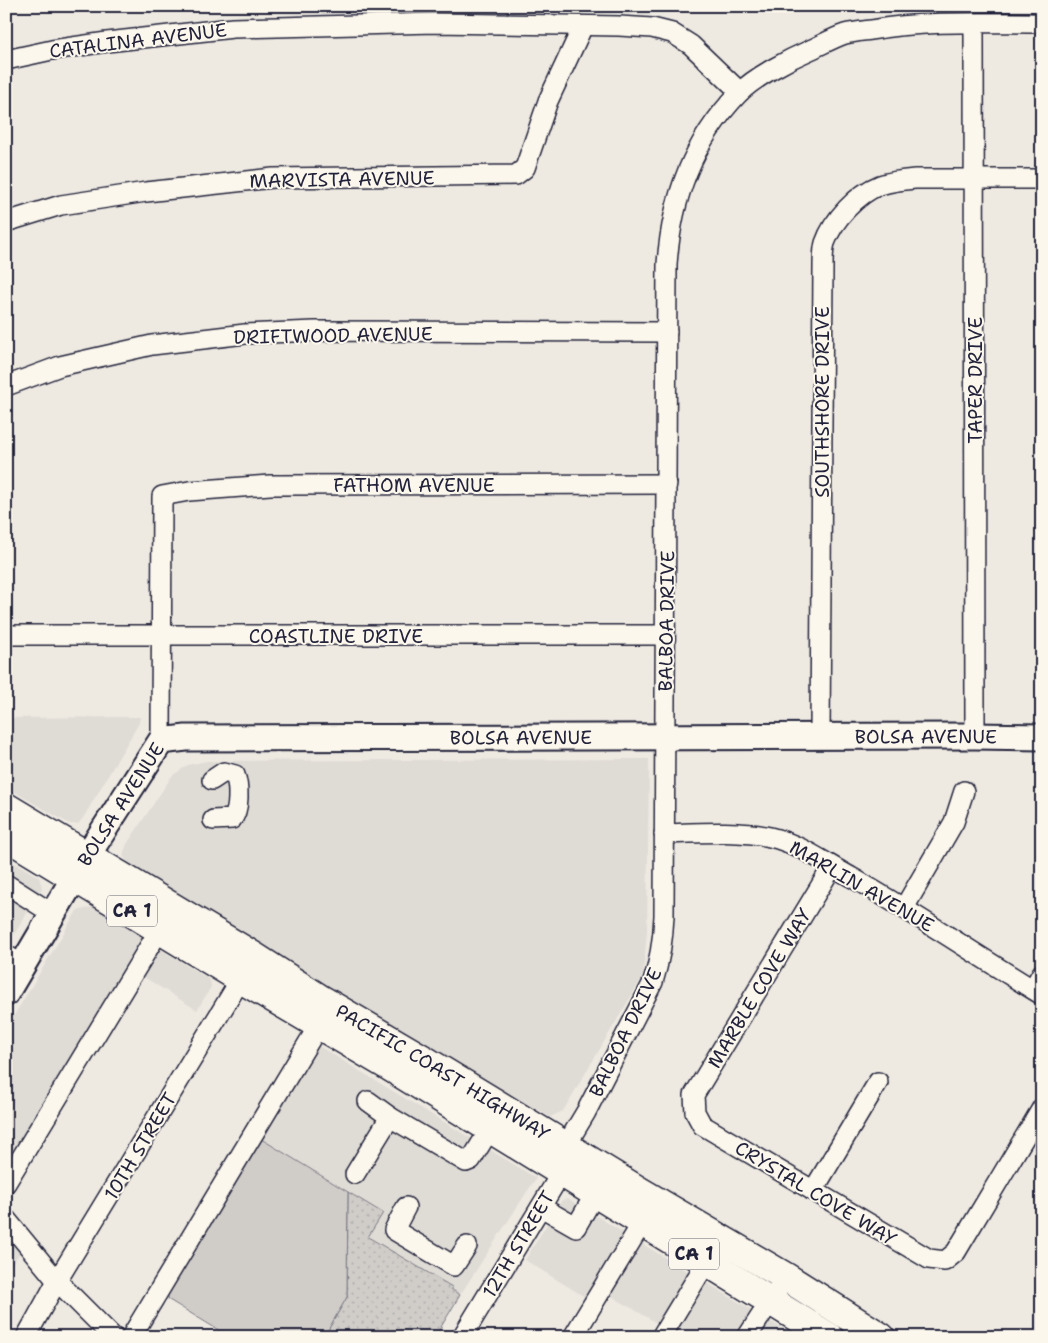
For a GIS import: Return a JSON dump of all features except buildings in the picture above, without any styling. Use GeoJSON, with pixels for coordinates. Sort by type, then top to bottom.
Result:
{"type":"FeatureCollection","features":[{"type":"Feature","properties":{"kind":"highway","name":"PACIFIC COAST HIGHWAY"},"geometry":{"type":"LineString","coordinates":[[6,806],[160,929],[319,998],[564,1159],[713,1250],[770,1300],[829,1337]]}},
{"type":"Feature","properties":{"kind":"highway","name":"PACIFIC COAST HIGHWAY"},"geometry":{"type":"LineString","coordinates":[[6,836],[81,866],[248,968],[319,1025],[490,1128],[564,1159],[595,1194],[642,1223],[786,1277],[844,1327],[881,1337]]}},
{"type":"Feature","properties":{"kind":"main road","name":"BOLSA AVENUE"},"geometry":{"type":"LineString","coordinates":[[6,993],[15,960],[53,914],[81,866],[161,741],[178,738],[1042,737]]}},
{"type":"Feature","properties":{"kind":"street","name":"CATALINA AVENUE"},"geometry":{"type":"LineString","coordinates":[[6,60],[52,50],[107,42],[233,28],[435,15],[583,26],[652,28],[672,33],[691,45],[740,92]]}},
{"type":"Feature","properties":{"kind":"street","name":"TAPER DRIVE"},"geometry":{"type":"LineString","coordinates":[[974,23],[975,736]]}},
{"type":"Feature","properties":{"kind":"street"},"geometry":{"type":"LineString","coordinates":[[740,92],[796,56],[844,34],[900,25],[1042,23]]}},
{"type":"Feature","properties":{"kind":"street","name":"MARVISTA AVENUE"},"geometry":{"type":"LineString","coordinates":[[6,222],[61,205],[146,192],[273,178],[516,175],[525,168],[548,101],[583,26]]}},
{"type":"Feature","properties":{"kind":"street","name":"BALBOA DRIVE"},"geometry":{"type":"LineString","coordinates":[[564,1159],[574,1132],[653,982],[663,939],[667,264],[669,232],[678,195],[689,167],[703,140],[740,92]]}},
{"type":"Feature","properties":{"kind":"street","name":"SOUTHSHORE DRIVE"},"geometry":{"type":"LineString","coordinates":[[820,737],[824,245],[830,231],[840,217],[863,195],[879,186],[896,181],[915,179],[1042,179]]}},
{"type":"Feature","properties":{"kind":"street","name":"DRIFTWOOD AVENUE"},"geometry":{"type":"LineString","coordinates":[[6,386],[60,366],[152,345],[245,334],[315,331],[667,332]]}},
{"type":"Feature","properties":{"kind":"street","name":"FATHOM AVENUE"},"geometry":{"type":"LineString","coordinates":[[162,635],[162,496],[189,491],[270,485],[667,484]]}},
{"type":"Feature","properties":{"kind":"street","name":"COASTLINE DRIVE"},"geometry":{"type":"LineString","coordinates":[[6,635],[665,635]]}},
{"type":"Feature","properties":{"kind":"street"},"geometry":{"type":"LineString","coordinates":[[161,741],[162,635]]}},
{"type":"Feature","properties":{"kind":"street"},"geometry":{"type":"LineString","coordinates":[[212,780],[224,772],[235,775],[238,810],[232,819],[213,820]]}},
{"type":"Feature","properties":{"kind":"street"},"geometry":{"type":"LineString","coordinates":[[904,908],[954,822],[964,791]]}},
{"type":"Feature","properties":{"kind":"street","name":"MARLIN AVENUE"},"geometry":{"type":"LineString","coordinates":[[664,834],[753,834],[772,837],[798,847],[1039,986]]}},
{"type":"Feature","properties":{"kind":"street","name":"MARBLE COVE WAY"},"geometry":{"type":"LineString","coordinates":[[695,1112],[694,1095],[832,867]]}},
{"type":"Feature","properties":{"kind":"street"},"geometry":{"type":"LineString","coordinates":[[6,884],[53,914]]}},
{"type":"Feature","properties":{"kind":"street"},"geometry":{"type":"LineString","coordinates":[[6,1183],[160,929]]}},
{"type":"Feature","properties":{"kind":"street","name":"10TH STREET"},"geometry":{"type":"LineString","coordinates":[[26,1337],[57,1281],[248,968]]}},
{"type":"Feature","properties":{"kind":"street"},"geometry":{"type":"LineString","coordinates":[[131,1337],[319,1025]]}},
{"type":"Feature","properties":{"kind":"street"},"geometry":{"type":"LineString","coordinates":[[814,1191],[878,1082]]}},
{"type":"Feature","properties":{"kind":"street"},"geometry":{"type":"LineString","coordinates":[[368,1101],[466,1162],[470,1160],[490,1128]]}},
{"type":"Feature","properties":{"kind":"street","name":"CRYSTAL COVE WAY"},"geometry":{"type":"LineString","coordinates":[[695,1112],[702,1125],[929,1259],[946,1261],[956,1252],[1042,1108]]}},
{"type":"Feature","properties":{"kind":"street"},"geometry":{"type":"LineString","coordinates":[[355,1174],[390,1116]]}},
{"type":"Feature","properties":{"kind":"street","name":"12TH STREET"},"geometry":{"type":"LineString","coordinates":[[462,1337],[554,1185],[564,1159]]}},
{"type":"Feature","properties":{"kind":"street"},"geometry":{"type":"LineString","coordinates":[[540,1207],[576,1228],[595,1194]]}},
{"type":"Feature","properties":{"kind":"street"},"geometry":{"type":"LineString","coordinates":[[406,1207],[394,1230],[454,1266],[467,1246]]}},
{"type":"Feature","properties":{"kind":"street"},"geometry":{"type":"LineString","coordinates":[[6,1219],[57,1281],[113,1337]]}},
{"type":"Feature","properties":{"kind":"street"},"geometry":{"type":"LineString","coordinates":[[573,1337],[642,1223]]}},
{"type":"Feature","properties":{"kind":"street"},"geometry":{"type":"LineString","coordinates":[[660,1337],[713,1250]]}},
{"type":"Feature","properties":{"kind":"street"},"geometry":{"type":"LineString","coordinates":[[747,1337],[786,1277]]}},
{"type":"Feature","properties":{"kind":"shaded area"},"geometry":{"type":"Polygon","coordinates":[[[140,717],[139,723],[78,824],[70,824],[6,787],[6,718],[140,717]]]}},
{"type":"Feature","properties":{"kind":"shaded area"},"geometry":{"type":"Polygon","coordinates":[[[649,759],[647,930],[643,976],[563,1111],[550,1117],[142,877],[128,864],[123,855],[127,844],[172,776],[188,765],[207,761],[649,759]]]}},
{"type":"Feature","properties":{"kind":"shaded area"},"geometry":{"type":"Polygon","coordinates":[[[6,858],[39,877],[42,888],[6,948],[6,858]]]}},
{"type":"Feature","properties":{"kind":"shaded area"},"geometry":{"type":"Polygon","coordinates":[[[93,907],[210,980],[211,987],[197,1010],[139,974],[6,1189],[6,1029],[77,911],[93,907]]]}},
{"type":"Feature","properties":{"kind":"shaded area"},"geometry":{"type":"Polygon","coordinates":[[[317,1045],[536,1178],[460,1295],[451,1289],[452,1287],[368,1237],[382,1212],[258,1137],[317,1045]]]}},
{"type":"Feature","properties":{"kind":"shaded area"},"geometry":{"type":"Polygon","coordinates":[[[258,1137],[348,1192],[347,1297],[324,1337],[230,1337],[169,1300],[166,1291],[258,1137]]]}},
{"type":"Feature","properties":{"kind":"shaded area"},"geometry":{"type":"Polygon","coordinates":[[[348,1192],[383,1213],[368,1237],[452,1287],[451,1289],[460,1295],[435,1337],[324,1337],[347,1297],[348,1192]]]}},
{"type":"Feature","properties":{"kind":"shaded area"},"geometry":{"type":"Polygon","coordinates":[[[568,1199],[796,1337],[670,1337],[672,1332],[593,1285],[585,1297],[525,1260],[562,1200],[568,1199]]]}},
{"type":"Feature","properties":{"kind":"shaded area"},"geometry":{"type":"Polygon","coordinates":[[[6,1224],[25,1245],[6,1273],[6,1224]]]}}]}
